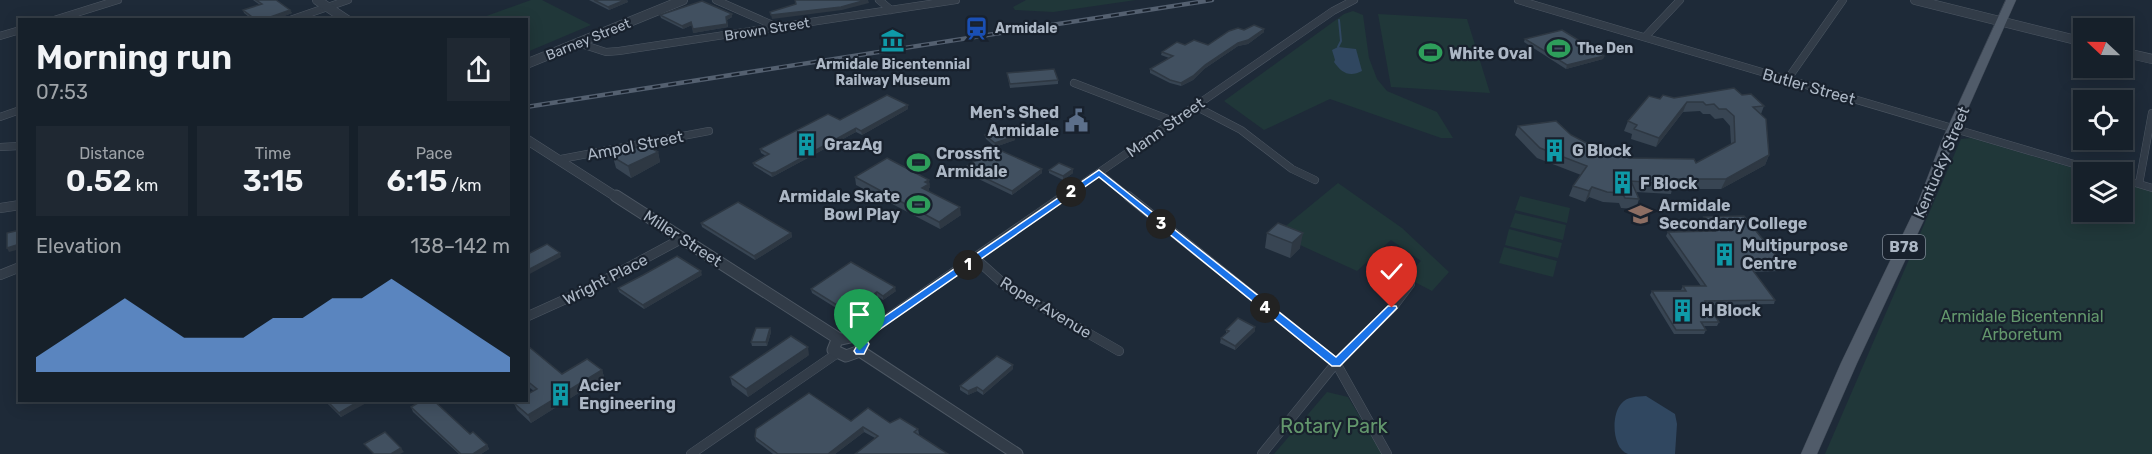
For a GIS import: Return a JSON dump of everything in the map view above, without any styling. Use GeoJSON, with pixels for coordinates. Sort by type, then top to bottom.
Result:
{"type":"FeatureCollection","features":[{"type":"Feature","properties":{"kind":"main road","name":"Kentucky Street"},"geometry":{"type":"LineString","coordinates":[[1809,454],[1923,205],[1953,129],[2011,0]]}},
{"type":"Feature","properties":{"kind":"street"},"geometry":{"type":"LineString","coordinates":[[60,18],[118,0]]}},
{"type":"Feature","properties":{"kind":"street"},"geometry":{"type":"LineString","coordinates":[[317,0],[344,18]]}},
{"type":"Feature","properties":{"kind":"street"},"geometry":{"type":"LineString","coordinates":[[296,18],[348,0]]}},
{"type":"Feature","properties":{"kind":"street","name":"Barney Street"},"geometry":{"type":"LineString","coordinates":[[528,63],[683,0]]}},
{"type":"Feature","properties":{"kind":"street"},"geometry":{"type":"LineString","coordinates":[[716,0],[778,28]]}},
{"type":"Feature","properties":{"kind":"street"},"geometry":{"type":"LineString","coordinates":[[879,0],[891,10]]}},
{"type":"Feature","properties":{"kind":"street","name":"Brown Street"},"geometry":{"type":"LineString","coordinates":[[579,43],[599,51],[619,51],[956,0]]}},
{"type":"Feature","properties":{"kind":"street","name":"Mann Street"},"geometry":{"type":"LineString","coordinates":[[860,345],[976,259],[1173,121],[1333,11],[1354,0]]}},
{"type":"Feature","properties":{"kind":"street","name":"Butler Street"},"geometry":{"type":"LineString","coordinates":[[1518,0],[2073,164]]}},
{"type":"Feature","properties":{"kind":"street"},"geometry":{"type":"LineString","coordinates":[[1645,37],[1680,0]]}},
{"type":"Feature","properties":{"kind":"street"},"geometry":{"type":"LineString","coordinates":[[1787,80],[1843,0]]}},
{"type":"Feature","properties":{"kind":"street"},"geometry":{"type":"LineString","coordinates":[[1915,0],[2073,39]]}},
{"type":"Feature","properties":{"kind":"street"},"geometry":{"type":"LineString","coordinates":[[0,36],[18,31]]}},
{"type":"Feature","properties":{"kind":"street"},"geometry":{"type":"LineString","coordinates":[[2133,55],[2152,60]]}},
{"type":"Feature","properties":{"kind":"street"},"geometry":{"type":"LineString","coordinates":[[1074,83],[1173,121]]}},
{"type":"Feature","properties":{"kind":"street"},"geometry":{"type":"LineString","coordinates":[[1195,106],[1241,130],[1292,169],[1315,180]]}},
{"type":"Feature","properties":{"kind":"street"},"geometry":{"type":"LineString","coordinates":[[0,117],[18,111]]}},
{"type":"Feature","properties":{"kind":"street"},"geometry":{"type":"LineString","coordinates":[[2139,184],[2152,113]]}},
{"type":"Feature","properties":{"kind":"street","name":"Ampol Street"},"geometry":{"type":"LineString","coordinates":[[561,159],[709,131]]}},
{"type":"Feature","properties":{"kind":"street","name":"Miller Street"},"geometry":{"type":"LineString","coordinates":[[528,140],[561,159],[839,339]]}},
{"type":"Feature","properties":{"kind":"street"},"geometry":{"type":"LineString","coordinates":[[0,147],[18,146]]}},
{"type":"Feature","properties":{"kind":"street"},"geometry":{"type":"LineString","coordinates":[[1099,173],[1336,363],[1387,454]]}},
{"type":"Feature","properties":{"kind":"street"},"geometry":{"type":"LineString","coordinates":[[2133,182],[2152,188]]}},
{"type":"Feature","properties":{"kind":"street"},"geometry":{"type":"LineString","coordinates":[[0,208],[18,205]]}},
{"type":"Feature","properties":{"kind":"street","name":"Wright Place"},"geometry":{"type":"LineString","coordinates":[[528,316],[588,289],[683,238]]}},
{"type":"Feature","properties":{"kind":"street","name":"Roper Avenue"},"geometry":{"type":"LineString","coordinates":[[976,259],[1006,286],[1119,351]]}},
{"type":"Feature","properties":{"kind":"street"},"geometry":{"type":"LineString","coordinates":[[0,275],[18,268]]}},
{"type":"Feature","properties":{"kind":"street"},"geometry":{"type":"LineString","coordinates":[[1262,454],[1336,363],[1392,308],[1410,284]]}},
{"type":"Feature","properties":{"kind":"street"},"geometry":{"type":"LineString","coordinates":[[836,354],[833,346],[839,339],[850,336],[1017,454]]}},
{"type":"Feature","properties":{"kind":"street"},"geometry":{"type":"LineString","coordinates":[[691,454],[836,354],[848,357],[860,345]]}},
{"type":"Feature","properties":{"kind":"green space"},"geometry":{"type":"Polygon","coordinates":[[[531,0],[542,0],[591,25],[528,52],[528,18],[481,18],[531,0]]]}},
{"type":"Feature","properties":{"kind":"green space"},"geometry":{"type":"Polygon","coordinates":[[[1026,0],[1136,0],[1053,12],[1015,10],[1013,7],[1026,0]]]}},
{"type":"Feature","properties":{"kind":"green space"},"geometry":{"type":"Polygon","coordinates":[[[1353,11],[1363,15],[1369,58],[1377,79],[1387,91],[1437,112],[1453,138],[1441,138],[1330,99],[1264,130],[1224,101],[1344,14],[1353,11]]]}},
{"type":"Feature","properties":{"kind":"green space","name":"White Oval"},"geometry":{"type":"Polygon","coordinates":[[[1378,14],[1467,19],[1490,93],[1391,87],[1378,14]]]}},
{"type":"Feature","properties":{"kind":"green space","name":"Armidale Bicentennial Arboretum"},"geometry":{"type":"Polygon","coordinates":[[[1971,138],[2073,168],[2073,222],[2133,222],[2133,186],[2152,192],[2152,454],[1825,454],[1961,139],[1971,138]]]}},
{"type":"Feature","properties":{"kind":"green space"},"geometry":{"type":"Polygon","coordinates":[[[1338,183],[1402,228],[1449,272],[1432,291],[1405,277],[1421,261],[1391,240],[1357,271],[1276,234],[1338,183]]]}},
{"type":"Feature","properties":{"kind":"green space"},"geometry":{"type":"Polygon","coordinates":[[[1520,196],[1570,208],[1567,223],[1515,210],[1520,196]]]}},
{"type":"Feature","properties":{"kind":"green space"},"geometry":{"type":"Polygon","coordinates":[[[1515,213],[1566,225],[1563,240],[1510,227],[1515,213]]]}},
{"type":"Feature","properties":{"kind":"green space"},"geometry":{"type":"Polygon","coordinates":[[[1509,229],[1562,243],[1558,258],[1505,245],[1509,229]]]}},
{"type":"Feature","properties":{"kind":"green space"},"geometry":{"type":"Polygon","coordinates":[[[1504,247],[1557,261],[1553,277],[1499,263],[1504,247]]]}},
{"type":"Feature","properties":{"kind":"green space","name":"Rotary Park"},"geometry":{"type":"Polygon","coordinates":[[[1327,392],[1348,397],[1382,454],[1274,454],[1327,392]]]}},
{"type":"Feature","properties":{"kind":"water"},"geometry":{"type":"Polygon","coordinates":[[[1338,47],[1356,49],[1362,71],[1349,74],[1340,69],[1334,62],[1332,50],[1338,47]]]}},
{"type":"Feature","properties":{"kind":"water"},"geometry":{"type":"Polygon","coordinates":[[[1646,396],[1675,414],[1677,424],[1675,454],[1628,454],[1619,446],[1615,431],[1618,409],[1621,404],[1632,397],[1646,396]]]}},
{"type":"Feature","properties":{"kind":"building"},"geometry":{"type":"Polygon","coordinates":[[[256,0],[276,0],[290,10],[268,18],[253,18],[243,10],[262,4],[256,0]]]}},
{"type":"Feature","properties":{"kind":"building"},"geometry":{"type":"Polygon","coordinates":[[[594,0],[625,0],[608,7],[594,0]]]}},
{"type":"Feature","properties":{"kind":"building"},"geometry":{"type":"Polygon","coordinates":[[[795,0],[866,0],[841,7],[771,15],[770,12],[796,4],[795,0]]]}},
{"type":"Feature","properties":{"kind":"building"},"geometry":{"type":"Polygon","coordinates":[[[702,1],[732,14],[726,17],[727,24],[693,29],[691,22],[682,26],[660,15],[702,1]]]}},
{"type":"Feature","properties":{"kind":"building"},"geometry":{"type":"Polygon","coordinates":[[[1254,25],[1264,29],[1248,40],[1238,43],[1181,83],[1150,69],[1173,56],[1162,52],[1177,42],[1185,45],[1194,40],[1208,45],[1229,31],[1238,28],[1244,30],[1254,25]]]}},
{"type":"Feature","properties":{"kind":"building","name":"The Den"},"geometry":{"type":"Polygon","coordinates":[[[1562,30],[1604,56],[1567,65],[1525,39],[1562,30]]]}},
{"type":"Feature","properties":{"kind":"building"},"geometry":{"type":"Polygon","coordinates":[[[1054,69],[1058,80],[1010,84],[1007,73],[1054,69]]]}},
{"type":"Feature","properties":{"kind":"building"},"geometry":{"type":"Polygon","coordinates":[[[1734,88],[1742,95],[1751,94],[1764,106],[1753,107],[1766,119],[1769,155],[1726,179],[1673,179],[1674,184],[1631,181],[1639,199],[1625,198],[1622,193],[1607,192],[1592,187],[1589,191],[1573,186],[1587,166],[1540,148],[1518,126],[1556,121],[1571,135],[1592,146],[1630,158],[1694,159],[1696,163],[1735,142],[1734,116],[1726,109],[1719,109],[1714,104],[1706,105],[1703,102],[1687,102],[1659,138],[1634,129],[1637,125],[1628,121],[1649,96],[1660,99],[1663,95],[1674,98],[1734,88]]]}},
{"type":"Feature","properties":{"kind":"building","name":"GrazAg"},"geometry":{"type":"Polygon","coordinates":[[[887,95],[908,105],[861,131],[856,128],[776,172],[771,173],[753,163],[769,154],[760,149],[828,114],[840,120],[887,95]]]}},
{"type":"Feature","properties":{"kind":"building"},"geometry":{"type":"Polygon","coordinates":[[[1005,128],[1015,136],[995,143],[985,135],[1005,128]]]}},
{"type":"Feature","properties":{"kind":"building"},"geometry":{"type":"Polygon","coordinates":[[[644,144],[658,152],[628,166],[613,157],[644,144]]]}},
{"type":"Feature","properties":{"kind":"building"},"geometry":{"type":"Polygon","coordinates":[[[995,148],[1042,169],[1012,191],[964,168],[995,148]]]}},
{"type":"Feature","properties":{"kind":"building","name":"Armidale Skate Bowl Play"},"geometry":{"type":"Polygon","coordinates":[[[887,158],[929,180],[925,182],[929,184],[922,188],[960,207],[939,222],[855,177],[887,158]]]}},
{"type":"Feature","properties":{"kind":"building"},"geometry":{"type":"Polygon","coordinates":[[[1059,163],[1073,169],[1063,176],[1049,170],[1059,163]]]}},
{"type":"Feature","properties":{"kind":"building"},"geometry":{"type":"Polygon","coordinates":[[[738,202],[791,233],[754,256],[701,223],[738,202]]]}},
{"type":"Feature","properties":{"kind":"building","name":"Multipurpose Centre"},"geometry":{"type":"Polygon","coordinates":[[[1744,216],[1785,267],[1751,268],[1775,300],[1705,301],[1719,322],[1701,322],[1706,330],[1676,330],[1652,291],[1686,291],[1683,286],[1706,286],[1668,232],[1715,231],[1704,217],[1744,216]]]}},
{"type":"Feature","properties":{"kind":"building"},"geometry":{"type":"Polygon","coordinates":[[[1278,223],[1303,233],[1292,243],[1267,233],[1278,223]]]}},
{"type":"Feature","properties":{"kind":"building"},"geometry":{"type":"Polygon","coordinates":[[[18,230],[18,245],[7,248],[7,233],[18,230]]]}},
{"type":"Feature","properties":{"kind":"building"},"geometry":{"type":"Polygon","coordinates":[[[547,244],[560,253],[528,270],[528,254],[547,244]]]}},
{"type":"Feature","properties":{"kind":"building"},"geometry":{"type":"Polygon","coordinates":[[[677,256],[701,271],[643,305],[618,288],[643,275],[677,256]]]}},
{"type":"Feature","properties":{"kind":"building"},"geometry":{"type":"Polygon","coordinates":[[[851,262],[895,287],[883,296],[877,292],[848,312],[811,289],[851,262]]]}},
{"type":"Feature","properties":{"kind":"building"},"geometry":{"type":"Polygon","coordinates":[[[1238,318],[1255,327],[1235,346],[1221,338],[1238,318]]]}},
{"type":"Feature","properties":{"kind":"building"},"geometry":{"type":"Polygon","coordinates":[[[756,328],[770,328],[766,342],[751,342],[756,328]]]}},
{"type":"Feature","properties":{"kind":"building"},"geometry":{"type":"Polygon","coordinates":[[[791,336],[808,347],[746,389],[730,377],[791,336]]]}},
{"type":"Feature","properties":{"kind":"building"},"geometry":{"type":"Polygon","coordinates":[[[528,346],[562,374],[587,359],[602,370],[528,415],[514,403],[528,402],[528,394],[537,389],[528,382],[528,346]]]}},
{"type":"Feature","properties":{"kind":"building"},"geometry":{"type":"Polygon","coordinates":[[[997,356],[1013,365],[983,391],[977,387],[968,391],[960,386],[997,356]]]}},
{"type":"Feature","properties":{"kind":"building"},"geometry":{"type":"Polygon","coordinates":[[[809,393],[851,421],[868,408],[890,423],[900,418],[918,429],[914,432],[948,454],[855,454],[878,436],[863,427],[828,454],[778,454],[755,437],[756,429],[809,393]]]}},
{"type":"Feature","properties":{"kind":"building"},"geometry":{"type":"Polygon","coordinates":[[[328,402],[358,402],[339,413],[328,402]]]}},
{"type":"Feature","properties":{"kind":"building"},"geometry":{"type":"Polygon","coordinates":[[[420,402],[435,402],[470,434],[473,432],[487,445],[473,454],[461,454],[411,407],[420,402]]]}},
{"type":"Feature","properties":{"kind":"building"},"geometry":{"type":"Polygon","coordinates":[[[385,432],[401,448],[391,454],[374,454],[364,444],[385,432]]]}},
{"type":"Feature","properties":{"kind":"waterway"},"geometry":{"type":"LineString","coordinates":[[1338,47],[1341,41],[1339,20]]}},
{"type":"Feature","properties":{"kind":"railway"},"geometry":{"type":"LineString","coordinates":[[528,107],[1212,0]]}},
{"type":"Feature","properties":{"kind":"place","name":"Armidale"},"geometry":{"type":"Point","coordinates":[977,28]}},
{"type":"Feature","properties":{"kind":"place","name":"Armidale Bicentennial Railway Museum"},"geometry":{"type":"Point","coordinates":[893,40]}},
{"type":"Feature","properties":{"kind":"place","name":"The Den"},"geometry":{"type":"Point","coordinates":[1559,48]}},
{"type":"Feature","properties":{"kind":"place","name":"White Oval"},"geometry":{"type":"Point","coordinates":[1431,53]}},
{"type":"Feature","properties":{"kind":"place","name":"Men's Shed Armidale"},"geometry":{"type":"Point","coordinates":[1077,121]}},
{"type":"Feature","properties":{"kind":"place","name":"GrazAg"},"geometry":{"type":"Point","coordinates":[806,144]}},
{"type":"Feature","properties":{"kind":"place","name":"G Block"},"geometry":{"type":"Point","coordinates":[1554,150]}},
{"type":"Feature","properties":{"kind":"place","name":"Crossfit Armidale"},"geometry":{"type":"Point","coordinates":[918,162]}},
{"type":"Feature","properties":{"kind":"place","name":"F Block"},"geometry":{"type":"Point","coordinates":[1622,183]}},
{"type":"Feature","properties":{"kind":"place","name":"Armidale Skate Bowl Play"},"geometry":{"type":"Point","coordinates":[918,205]}},
{"type":"Feature","properties":{"kind":"place","name":"Armidale Secondary College"},"geometry":{"type":"Point","coordinates":[1641,214]}},
{"type":"Feature","properties":{"kind":"place","name":"Multipurpose Centre"},"geometry":{"type":"Point","coordinates":[1724,254]}},
{"type":"Feature","properties":{"kind":"place","name":"H Block"},"geometry":{"type":"Point","coordinates":[1683,310]}},
{"type":"Feature","properties":{"kind":"place","name":"Acier Engineering"},"geometry":{"type":"Point","coordinates":[561,394]}},
{"type":"Feature","properties":{"kind":"route"},"geometry":{"type":"LineString","coordinates":[[860,351],[863,344],[860,338],[1099,173],[1336,363],[1392,308]]}}]}
